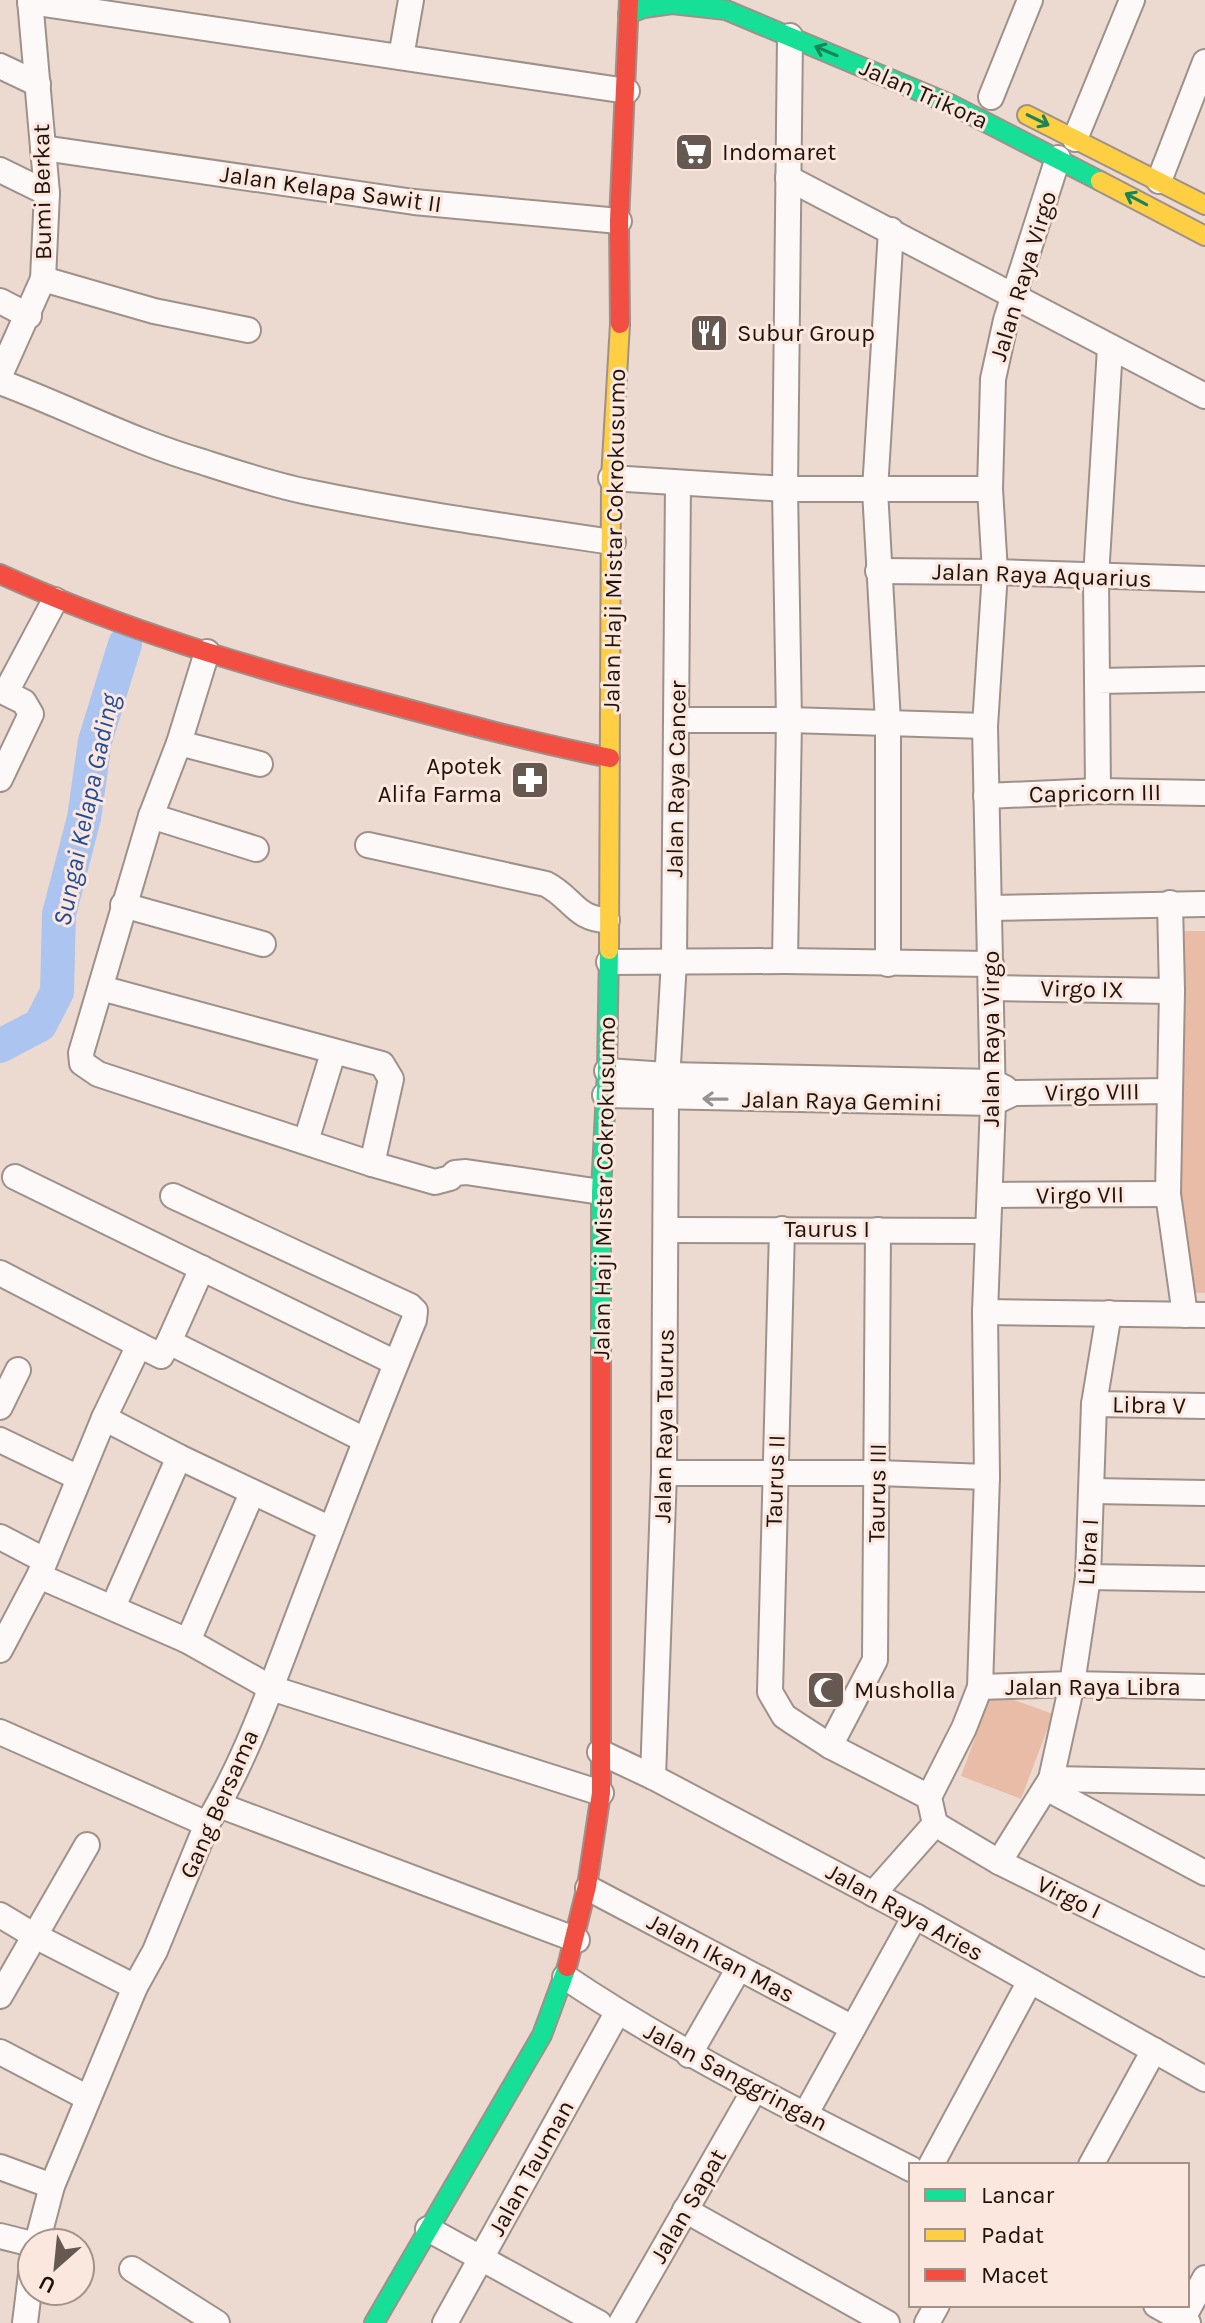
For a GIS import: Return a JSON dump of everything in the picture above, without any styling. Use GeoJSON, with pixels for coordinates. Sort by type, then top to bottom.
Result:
{"type":"FeatureCollection","features":[{"type":"Feature","properties":{"kind":"main road","name":"Jalan Trikora"},"geometry":{"type":"LineString","coordinates":[[628,7],[672,4],[726,10],[952,105],[1205,236]]}},
{"type":"Feature","properties":{"kind":"main road","name":"Jalan Haji Mistar Cokrokusumo"},"geometry":{"type":"LineString","coordinates":[[374,2323],[542,2035],[577,1940],[588,1888],[601,1793],[601,1192],[609,962],[611,478],[621,305],[619,221],[627,91],[628,7]]}},
{"type":"Feature","properties":{"kind":"main road","name":"Jalan Trikora"},"geometry":{"type":"LineString","coordinates":[[985,94],[1205,205]]}},
{"type":"Feature","properties":{"kind":"main road"},"geometry":{"type":"LineString","coordinates":[[0,574],[48,597],[207,652],[536,744],[610,758]]}},
{"type":"Feature","properties":{"kind":"street"},"geometry":{"type":"LineString","coordinates":[[401,57],[411,0]]}},
{"type":"Feature","properties":{"kind":"street"},"geometry":{"type":"LineString","coordinates":[[985,94],[1030,0]]}},
{"type":"Feature","properties":{"kind":"street"},"geometry":{"type":"LineString","coordinates":[[1075,139],[1132,0]]}},
{"type":"Feature","properties":{"kind":"street"},"geometry":{"type":"LineString","coordinates":[[30,1],[627,91]]}},
{"type":"Feature","properties":{"kind":"street","name":"Bumi Berkat"},"geometry":{"type":"LineString","coordinates":[[0,375],[43,279],[47,193],[30,1]]}},
{"type":"Feature","properties":{"kind":"street"},"geometry":{"type":"LineString","coordinates":[[785,961],[789,720],[785,489],[790,36]]}},
{"type":"Feature","properties":{"kind":"street"},"geometry":{"type":"LineString","coordinates":[[1159,181],[1205,62]]}},
{"type":"Feature","properties":{"kind":"street"},"geometry":{"type":"LineString","coordinates":[[0,66],[38,84]]}},
{"type":"Feature","properties":{"kind":"street","name":"Jalan Kelapa Sawit II"},"geometry":{"type":"LineString","coordinates":[[43,148],[414,202],[619,221]]}},
{"type":"Feature","properties":{"kind":"street","name":"Jalan Raya Virgo"},"geometry":{"type":"LineString","coordinates":[[929,1797],[964,1728],[980,1687],[987,1477],[985,1312],[988,1231],[1000,1093],[991,976],[985,726],[995,572],[990,489],[993,379],[997,351],[1058,158]]}},
{"type":"Feature","properties":{"kind":"street"},"geometry":{"type":"LineString","coordinates":[[0,170],[47,193]]}},
{"type":"Feature","properties":{"kind":"street"},"geometry":{"type":"LineString","coordinates":[[788,178],[1205,396]]}},
{"type":"Feature","properties":{"kind":"street"},"geometry":{"type":"LineString","coordinates":[[888,964],[888,722],[875,490],[891,230]]}},
{"type":"Feature","properties":{"kind":"street"},"geometry":{"type":"LineString","coordinates":[[43,279],[154,311],[248,330]]}},
{"type":"Feature","properties":{"kind":"street"},"geometry":{"type":"LineString","coordinates":[[0,301],[29,316]]}},
{"type":"Feature","properties":{"kind":"street"},"geometry":{"type":"LineString","coordinates":[[1098,791],[1096,577],[1110,348]]}},
{"type":"Feature","properties":{"kind":"street"},"geometry":{"type":"LineString","coordinates":[[0,382],[139,440],[199,461],[305,491],[455,519],[613,542]]}},
{"type":"Feature","properties":{"kind":"street"},"geometry":{"type":"LineString","coordinates":[[611,478],[785,489],[990,489]]}},
{"type":"Feature","properties":{"kind":"street","name":"Jalan Raya Cancer"},"geometry":{"type":"LineString","coordinates":[[666,1086],[674,961],[678,483]]}},
{"type":"Feature","properties":{"kind":"street","name":"Jalan Raya Aquarius"},"geometry":{"type":"LineString","coordinates":[[878,571],[1205,579]]}},
{"type":"Feature","properties":{"kind":"street"},"geometry":{"type":"LineString","coordinates":[[0,779],[31,714],[24,702],[2,685],[48,597]]}},
{"type":"Feature","properties":{"kind":"street"},"geometry":{"type":"LineString","coordinates":[[207,652],[123,905],[81,1053],[82,1063],[98,1074],[435,1182],[450,1178],[455,1173],[466,1172],[601,1192]]}},
{"type":"Feature","properties":{"kind":"street"},"geometry":{"type":"LineString","coordinates":[[1097,681],[1205,679]]}},
{"type":"Feature","properties":{"kind":"street"},"geometry":{"type":"LineString","coordinates":[[678,720],[985,726]]}},
{"type":"Feature","properties":{"kind":"street"},"geometry":{"type":"LineString","coordinates":[[179,743],[260,764]]}},
{"type":"Feature","properties":{"kind":"street","name":"Capricorn III"},"geometry":{"type":"LineString","coordinates":[[986,796],[1098,791],[1205,793]]}},
{"type":"Feature","properties":{"kind":"street"},"geometry":{"type":"LineString","coordinates":[[151,816],[256,849]]}},
{"type":"Feature","properties":{"kind":"street"},"geometry":{"type":"LineString","coordinates":[[368,845],[546,884],[561,892],[584,917],[607,920]]}},
{"type":"Feature","properties":{"kind":"street"},"geometry":{"type":"LineString","coordinates":[[985,1312],[1195,1315],[1168,1194],[1172,991],[1170,903]]}},
{"type":"Feature","properties":{"kind":"street"},"geometry":{"type":"LineString","coordinates":[[990,908],[1205,904]]}},
{"type":"Feature","properties":{"kind":"street"},"geometry":{"type":"LineString","coordinates":[[123,905],[263,944]]}},
{"type":"Feature","properties":{"kind":"street","name":"Virgo IX"},"geometry":{"type":"LineString","coordinates":[[609,962],[888,964],[1172,991]]}},
{"type":"Feature","properties":{"kind":"street"},"geometry":{"type":"LineString","coordinates":[[101,988],[382,1064],[391,1079],[372,1164]]}},
{"type":"Feature","properties":{"kind":"street"},"geometry":{"type":"LineString","coordinates":[[306,1141],[333,1053]]}},
{"type":"Feature","properties":{"kind":"street","name":"Jalan Raya Gemini"},"geometry":{"type":"LineString","coordinates":[[606,1083],[1000,1093]]}},
{"type":"Feature","properties":{"kind":"street","name":"Jalan Raya Taurus"},"geometry":{"type":"LineString","coordinates":[[653,1777],[664,1473],[666,1086]]}},
{"type":"Feature","properties":{"kind":"street","name":"Virgo VIII"},"geometry":{"type":"LineString","coordinates":[[1000,1093],[1170,1091]]}},
{"type":"Feature","properties":{"kind":"street"},"geometry":{"type":"LineString","coordinates":[[15,1177],[396,1363]]}},
{"type":"Feature","properties":{"kind":"street","name":"Virgo VII"},"geometry":{"type":"LineString","coordinates":[[991,1195],[1168,1194]]}},
{"type":"Feature","properties":{"kind":"street","name":"Gang Bersama"},"geometry":{"type":"LineString","coordinates":[[39,2227],[52,2186],[135,1987],[155,1951],[271,1688],[414,1320],[415,1311],[410,1306],[173,1196]]}},
{"type":"Feature","properties":{"kind":"street","name":"Taurus II"},"geometry":{"type":"LineString","coordinates":[[782,1229],[770,1692],[784,1716],[796,1724],[830,1746],[929,1797]]}},
{"type":"Feature","properties":{"kind":"street","name":"Taurus I"},"geometry":{"type":"LineString","coordinates":[[666,1230],[988,1231]]}},
{"type":"Feature","properties":{"kind":"street","name":"Taurus III"},"geometry":{"type":"LineString","coordinates":[[830,1746],[875,1660],[878,1230]]}},
{"type":"Feature","properties":{"kind":"street"},"geometry":{"type":"LineString","coordinates":[[0,1273],[161,1356],[202,1268]]}},
{"type":"Feature","properties":{"kind":"street","name":"Libra I"},"geometry":{"type":"LineString","coordinates":[[999,1862],[1048,1783],[1072,1684],[1088,1577],[1094,1404],[1109,1313]]}},
{"type":"Feature","properties":{"kind":"street"},"geometry":{"type":"LineString","coordinates":[[169,1342],[365,1440]]}},
{"type":"Feature","properties":{"kind":"street"},"geometry":{"type":"LineString","coordinates":[[0,1650],[41,1568],[104,1418],[139,1345]]}},
{"type":"Feature","properties":{"kind":"street"},"geometry":{"type":"LineString","coordinates":[[0,1407],[18,1370]]}},
{"type":"Feature","properties":{"kind":"street","name":"Libra V"},"geometry":{"type":"LineString","coordinates":[[1094,1404],[1205,1406]]}},
{"type":"Feature","properties":{"kind":"street"},"geometry":{"type":"LineString","coordinates":[[104,1418],[331,1529]]}},
{"type":"Feature","properties":{"kind":"street"},"geometry":{"type":"LineString","coordinates":[[0,1440],[79,1478]]}},
{"type":"Feature","properties":{"kind":"street"},"geometry":{"type":"LineString","coordinates":[[113,1607],[179,1457]]}},
{"type":"Feature","properties":{"kind":"street"},"geometry":{"type":"LineString","coordinates":[[664,1473],[878,1473],[987,1477]]}},
{"type":"Feature","properties":{"kind":"street"},"geometry":{"type":"LineString","coordinates":[[1092,1491],[1205,1493]]}},
{"type":"Feature","properties":{"kind":"street"},"geometry":{"type":"LineString","coordinates":[[188,1641],[252,1493]]}},
{"type":"Feature","properties":{"kind":"street"},"geometry":{"type":"LineString","coordinates":[[0,1537],[41,1568],[113,1607],[188,1641],[271,1688],[601,1793]]}},
{"type":"Feature","properties":{"kind":"street"},"geometry":{"type":"LineString","coordinates":[[1088,1577],[1205,1579]]}},
{"type":"Feature","properties":{"kind":"street","name":"Jalan Raya Libra"},"geometry":{"type":"LineString","coordinates":[[980,1687],[1072,1684],[1205,1687]]}},
{"type":"Feature","properties":{"kind":"street"},"geometry":{"type":"LineString","coordinates":[[0,1732],[213,1815],[577,1940]]}},
{"type":"Feature","properties":{"kind":"street","name":"Jalan Raya Aries"},"geometry":{"type":"LineString","coordinates":[[600,1752],[915,1916],[1205,2079]]}},
{"type":"Feature","properties":{"kind":"street"},"geometry":{"type":"LineString","coordinates":[[1048,1783],[1205,1782]]}},
{"type":"Feature","properties":{"kind":"street"},"geometry":{"type":"LineString","coordinates":[[1048,1783],[1203,1868]]}},
{"type":"Feature","properties":{"kind":"street"},"geometry":{"type":"LineString","coordinates":[[873,1894],[935,1824],[929,1797]]}},
{"type":"Feature","properties":{"kind":"street","name":"Virgo I"},"geometry":{"type":"LineString","coordinates":[[935,1824],[999,1862],[1205,1964]]}},
{"type":"Feature","properties":{"kind":"street"},"geometry":{"type":"LineString","coordinates":[[0,1996],[87,1845]]}},
{"type":"Feature","properties":{"kind":"street","name":"Jalan Ikan Mas"},"geometry":{"type":"LineString","coordinates":[[588,1888],[853,2028]]}},
{"type":"Feature","properties":{"kind":"street"},"geometry":{"type":"LineString","coordinates":[[0,1915],[135,1987]]}},
{"type":"Feature","properties":{"kind":"street"},"geometry":{"type":"LineString","coordinates":[[805,2115],[915,1916]]}},
{"type":"Feature","properties":{"kind":"street"},"geometry":{"type":"LineString","coordinates":[[689,2055],[739,1968]]}},
{"type":"Feature","properties":{"kind":"street","name":"Jalan Sanggringan"},"geometry":{"type":"LineString","coordinates":[[565,1977],[617,2013],[689,2055],[909,2168]]}},
{"type":"Feature","properties":{"kind":"street"},"geometry":{"type":"LineString","coordinates":[[932,2163],[1030,1981]]}},
{"type":"Feature","properties":{"kind":"street","name":"Jalan Tauman"},"geometry":{"type":"LineString","coordinates":[[445,2323],[617,2013]]}},
{"type":"Feature","properties":{"kind":"street"},"geometry":{"type":"LineString","coordinates":[[1092,2163],[1154,2050]]}},
{"type":"Feature","properties":{"kind":"street"},"geometry":{"type":"LineString","coordinates":[[0,2052],[88,2098]]}},
{"type":"Feature","properties":{"kind":"street","name":"Jalan Sapat"},"geometry":{"type":"LineString","coordinates":[[621,2323],[755,2089]]}},
{"type":"Feature","properties":{"kind":"street"},"geometry":{"type":"LineString","coordinates":[[0,2167],[52,2186]]}},
{"type":"Feature","properties":{"kind":"street"},"geometry":{"type":"LineString","coordinates":[[685,2210],[887,2323]]}},
{"type":"Feature","properties":{"kind":"street"},"geometry":{"type":"LineString","coordinates":[[428,2229],[599,2323]]}},
{"type":"Feature","properties":{"kind":"street"},"geometry":{"type":"LineString","coordinates":[[132,2269],[217,2323]]}},
{"type":"Feature","properties":{"kind":"street"},"geometry":{"type":"LineString","coordinates":[[1159,2307],[1185,2322],[1205,2278]]}},
{"type":"Feature","properties":{"kind":"shaded area"},"geometry":{"type":"Polygon","coordinates":[[[1180,931],[1205,931],[1205,1293],[1179,1292],[1180,931]]]}},
{"type":"Feature","properties":{"kind":"shaded area"},"geometry":{"type":"Polygon","coordinates":[[[992,1692],[1053,1714],[1021,1799],[961,1776],[992,1692]]]}},
{"type":"Feature","properties":{"kind":"waterway","name":"Sungai Kelapa Gading"},"geometry":{"type":"LineString","coordinates":[[0,1046],[40,1025],[57,992],[59,914],[84,818],[95,741],[125,644]]}},
{"type":"Feature","properties":{"kind":"traffic: fast"},"geometry":{"type":"LineString","coordinates":[[628,14],[672,4],[726,10],[952,105],[1100,181]]}},
{"type":"Feature","properties":{"kind":"traffic: fast"},"geometry":{"type":"LineString","coordinates":[[601,1354],[601,1192],[609,950]]}},
{"type":"Feature","properties":{"kind":"traffic: fast"},"geometry":{"type":"LineString","coordinates":[[374,2323],[542,2035],[567,1967]]}},
{"type":"Feature","properties":{"kind":"traffic: slow"},"geometry":{"type":"LineString","coordinates":[[1027,115],[1205,205]]}},
{"type":"Feature","properties":{"kind":"traffic: slow"},"geometry":{"type":"LineString","coordinates":[[1100,181],[1205,236]]}},
{"type":"Feature","properties":{"kind":"traffic: slow"},"geometry":{"type":"LineString","coordinates":[[609,950],[611,478],[620,324]]}},
{"type":"Feature","properties":{"kind":"traffic: jam"},"geometry":{"type":"LineString","coordinates":[[620,324],[619,221],[629,0]]}},
{"type":"Feature","properties":{"kind":"traffic: jam"},"geometry":{"type":"LineString","coordinates":[[0,574],[91,612],[231,660],[462,723],[610,758]]}},
{"type":"Feature","properties":{"kind":"traffic: jam"},"geometry":{"type":"LineString","coordinates":[[567,1967],[587,1886],[601,1793],[601,1354]]}},
{"type":"Feature","properties":{"kind":"place","name":"Indomaret"},"geometry":{"type":"Point","coordinates":[694,152]}},
{"type":"Feature","properties":{"kind":"place","name":"Subur Group"},"geometry":{"type":"Point","coordinates":[709,333]}},
{"type":"Feature","properties":{"kind":"place","name":"Apotek Alifa Farma"},"geometry":{"type":"Point","coordinates":[530,780]}},
{"type":"Feature","properties":{"kind":"place","name":"Musholla"},"geometry":{"type":"Point","coordinates":[826,1690]}}]}
